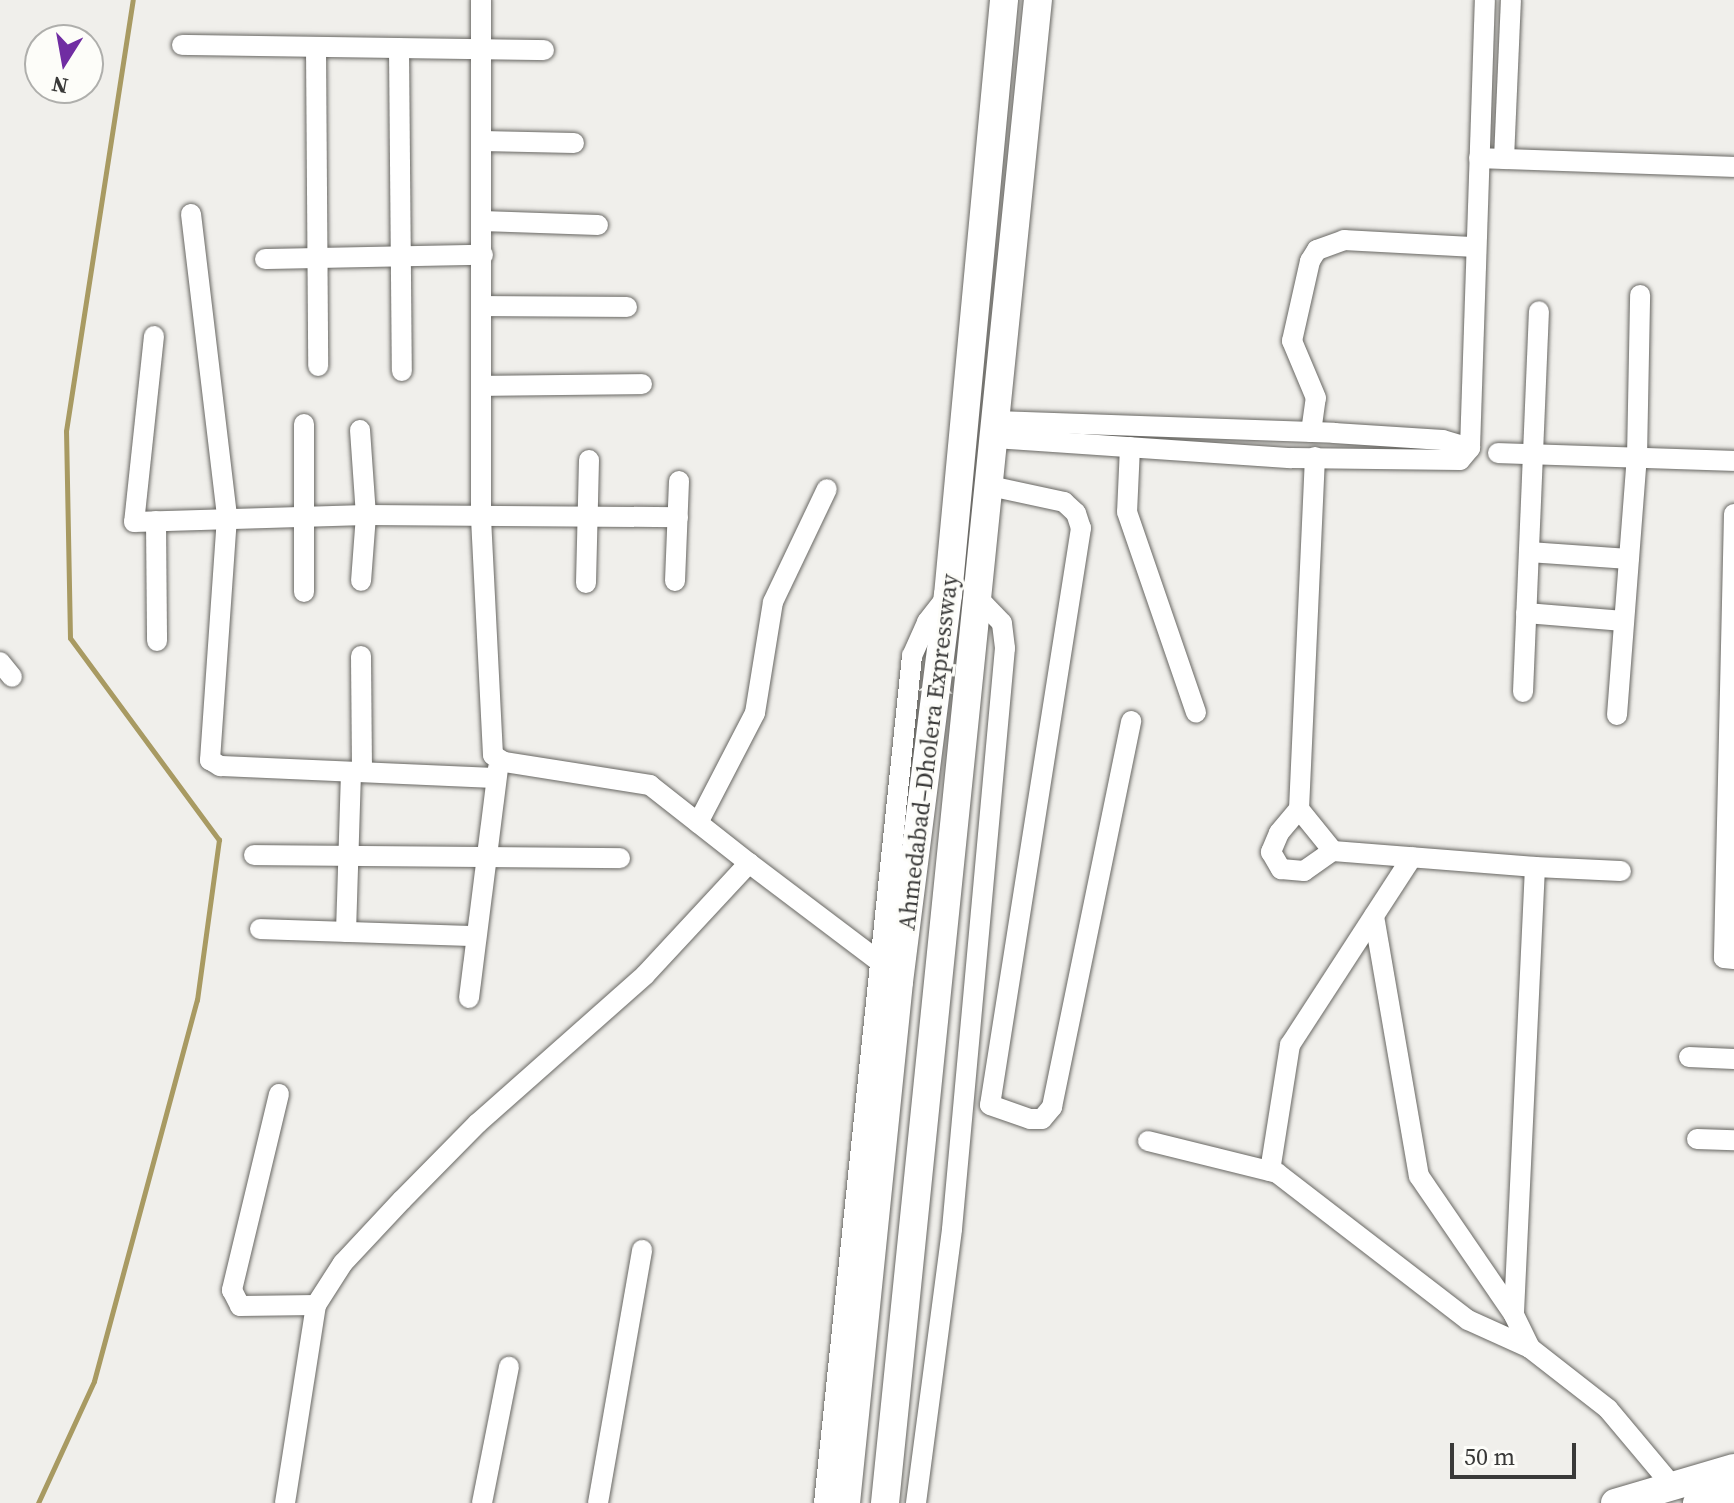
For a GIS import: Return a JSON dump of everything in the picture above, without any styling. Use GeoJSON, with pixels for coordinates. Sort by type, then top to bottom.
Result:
{"type":"FeatureCollection","features":[{"type":"Feature","properties":{"kind":"highway","name":"Ahmedabad–Dholera Expressway"},"geometry":{"type":"LineString","coordinates":[[846,1503],[896,1006],[948,595],[1004,0]]}},
{"type":"Feature","properties":{"kind":"highway","name":"Ahmedabad–Dholera Expressway"},"geometry":{"type":"LineString","coordinates":[[885,1503],[1038,0]]}},
{"type":"Feature","properties":{"kind":"highway"},"geometry":{"type":"LineString","coordinates":[[1615,1503],[1671,1484],[1734,1468]]}},
{"type":"Feature","properties":{"kind":"highway"},"geometry":{"type":"LineString","coordinates":[[1697,1503],[1734,1492]]}},
{"type":"Feature","properties":{"kind":"street"},"geometry":{"type":"LineString","coordinates":[[469,998],[497,768],[489,740],[481,515],[481,0]]}},
{"type":"Feature","properties":{"kind":"street"},"geometry":{"type":"LineString","coordinates":[[996,429],[1130,447],[1291,458],[1450,464],[1470,448],[1485,0]]}},
{"type":"Feature","properties":{"kind":"street"},"geometry":{"type":"LineString","coordinates":[[1504,159],[1511,0]]}},
{"type":"Feature","properties":{"kind":"street"},"geometry":{"type":"LineString","coordinates":[[182,45],[544,50]]}},
{"type":"Feature","properties":{"kind":"street"},"geometry":{"type":"LineString","coordinates":[[316,47],[320,258],[318,366]]}},
{"type":"Feature","properties":{"kind":"street"},"geometry":{"type":"LineString","coordinates":[[399,48],[402,371]]}},
{"type":"Feature","properties":{"kind":"street"},"geometry":{"type":"LineString","coordinates":[[482,141],[574,143]]}},
{"type":"Feature","properties":{"kind":"street"},"geometry":{"type":"LineString","coordinates":[[1479,158],[1734,167]]}},
{"type":"Feature","properties":{"kind":"street"},"geometry":{"type":"LineString","coordinates":[[191,214],[227,517],[210,760],[220,766],[357,772],[497,768],[650,785],[880,962]]}},
{"type":"Feature","properties":{"kind":"street"},"geometry":{"type":"LineString","coordinates":[[482,221],[598,225]]}},
{"type":"Feature","properties":{"kind":"street"},"geometry":{"type":"LineString","coordinates":[[1291,458],[1316,398],[1292,341],[1317,250],[1344,240],[1475,247]]}},
{"type":"Feature","properties":{"kind":"street"},"geometry":{"type":"LineString","coordinates":[[265,259],[483,255]]}},
{"type":"Feature","properties":{"kind":"street"},"geometry":{"type":"LineString","coordinates":[[1617,715],[1637,458],[1640,295]]}},
{"type":"Feature","properties":{"kind":"street"},"geometry":{"type":"LineString","coordinates":[[483,306],[627,307]]}},
{"type":"Feature","properties":{"kind":"street"},"geometry":{"type":"LineString","coordinates":[[1523,692],[1539,311]]}},
{"type":"Feature","properties":{"kind":"street"},"geometry":{"type":"LineString","coordinates":[[154,336],[134,522],[366,515],[678,517]]}},
{"type":"Feature","properties":{"kind":"street"},"geometry":{"type":"LineString","coordinates":[[483,386],[642,384]]}},
{"type":"Feature","properties":{"kind":"street"},"geometry":{"type":"LineString","coordinates":[[304,424],[304,592]]}},
{"type":"Feature","properties":{"kind":"street"},"geometry":{"type":"LineString","coordinates":[[996,429],[1301,431],[1451,441],[1470,448]]}},
{"type":"Feature","properties":{"kind":"street"},"geometry":{"type":"LineString","coordinates":[[360,430],[366,515],[361,581]]}},
{"type":"Feature","properties":{"kind":"street"},"geometry":{"type":"LineString","coordinates":[[1334,433],[1324,457],[1299,809],[1279,833],[1271,852],[1281,869],[1304,871],[1333,851],[1621,871]]}},
{"type":"Feature","properties":{"kind":"street"},"geometry":{"type":"LineString","coordinates":[[1130,447],[1127,512],[1196,712]]}},
{"type":"Feature","properties":{"kind":"street"},"geometry":{"type":"LineString","coordinates":[[1498,453],[1734,461]]}},
{"type":"Feature","properties":{"kind":"street"},"geometry":{"type":"LineString","coordinates":[[586,583],[589,460]]}},
{"type":"Feature","properties":{"kind":"street"},"geometry":{"type":"LineString","coordinates":[[675,581],[679,481]]}},
{"type":"Feature","properties":{"kind":"street"},"geometry":{"type":"LineString","coordinates":[[990,486],[1064,502],[1076,513],[1081,528],[990,1105]]}},
{"type":"Feature","properties":{"kind":"street"},"geometry":{"type":"LineString","coordinates":[[698,823],[755,713],[773,602],[827,489]]}},
{"type":"Feature","properties":{"kind":"street"},"geometry":{"type":"LineString","coordinates":[[1734,514],[1724,958],[1734,959]]}},
{"type":"Feature","properties":{"kind":"street"},"geometry":{"type":"LineString","coordinates":[[156,521],[157,641]]}},
{"type":"Feature","properties":{"kind":"street"},"geometry":{"type":"LineString","coordinates":[[1529,552],[1629,559]]}},
{"type":"Feature","properties":{"kind":"street"},"geometry":{"type":"LineString","coordinates":[[824,1503],[912,656],[927,622],[948,595]]}},
{"type":"Feature","properties":{"kind":"street"},"geometry":{"type":"LineString","coordinates":[[916,1503],[952,1229],[1005,648],[1002,623],[979,599]]}},
{"type":"Feature","properties":{"kind":"street"},"geometry":{"type":"LineString","coordinates":[[1526,613],[1624,621]]}},
{"type":"Feature","properties":{"kind":"street"},"geometry":{"type":"LineString","coordinates":[[346,932],[361,656]]}},
{"type":"Feature","properties":{"kind":"street"},"geometry":{"type":"LineString","coordinates":[[963,1100],[990,1105],[1030,1119],[1042,1119],[1052,1107],[1131,721]]}},
{"type":"Feature","properties":{"kind":"street"},"geometry":{"type":"LineString","coordinates":[[1299,809],[1333,851]]}},
{"type":"Feature","properties":{"kind":"street"},"geometry":{"type":"LineString","coordinates":[[254,855],[349,853],[620,858]]}},
{"type":"Feature","properties":{"kind":"street"},"geometry":{"type":"LineString","coordinates":[[1270,1171],[1290,1045],[1412,857]]}},
{"type":"Feature","properties":{"kind":"street"},"geometry":{"type":"LineString","coordinates":[[285,1503],[316,1305],[343,1263],[478,1123],[645,975],[749,863]]}},
{"type":"Feature","properties":{"kind":"street"},"geometry":{"type":"LineString","coordinates":[[1514,1315],[1535,867]]}},
{"type":"Feature","properties":{"kind":"street"},"geometry":{"type":"LineString","coordinates":[[1374,916],[1415,1166],[1514,1315],[1530,1348]]}},
{"type":"Feature","properties":{"kind":"street"},"geometry":{"type":"LineString","coordinates":[[260,929],[476,936]]}},
{"type":"Feature","properties":{"kind":"street"},"geometry":{"type":"LineString","coordinates":[[1689,1057],[1734,1059]]}},
{"type":"Feature","properties":{"kind":"street"},"geometry":{"type":"LineString","coordinates":[[279,1094],[232,1298],[240,1306],[316,1305]]}},
{"type":"Feature","properties":{"kind":"street"},"geometry":{"type":"LineString","coordinates":[[1697,1139],[1734,1140]]}},
{"type":"Feature","properties":{"kind":"street"},"geometry":{"type":"LineString","coordinates":[[1148,1141],[1270,1171],[1468,1320],[1530,1348],[1608,1409],[1671,1484]]}},
{"type":"Feature","properties":{"kind":"street"},"geometry":{"type":"LineString","coordinates":[[598,1503],[642,1250]]}},
{"type":"Feature","properties":{"kind":"street"},"geometry":{"type":"LineString","coordinates":[[482,1503],[509,1367]]}},
{"type":"Feature","properties":{"kind":"waterway"},"geometry":{"type":"LineString","coordinates":[[38,1503],[94,1381],[197,1000],[219,840],[70,638],[66,431],[133,0]]}}]}
